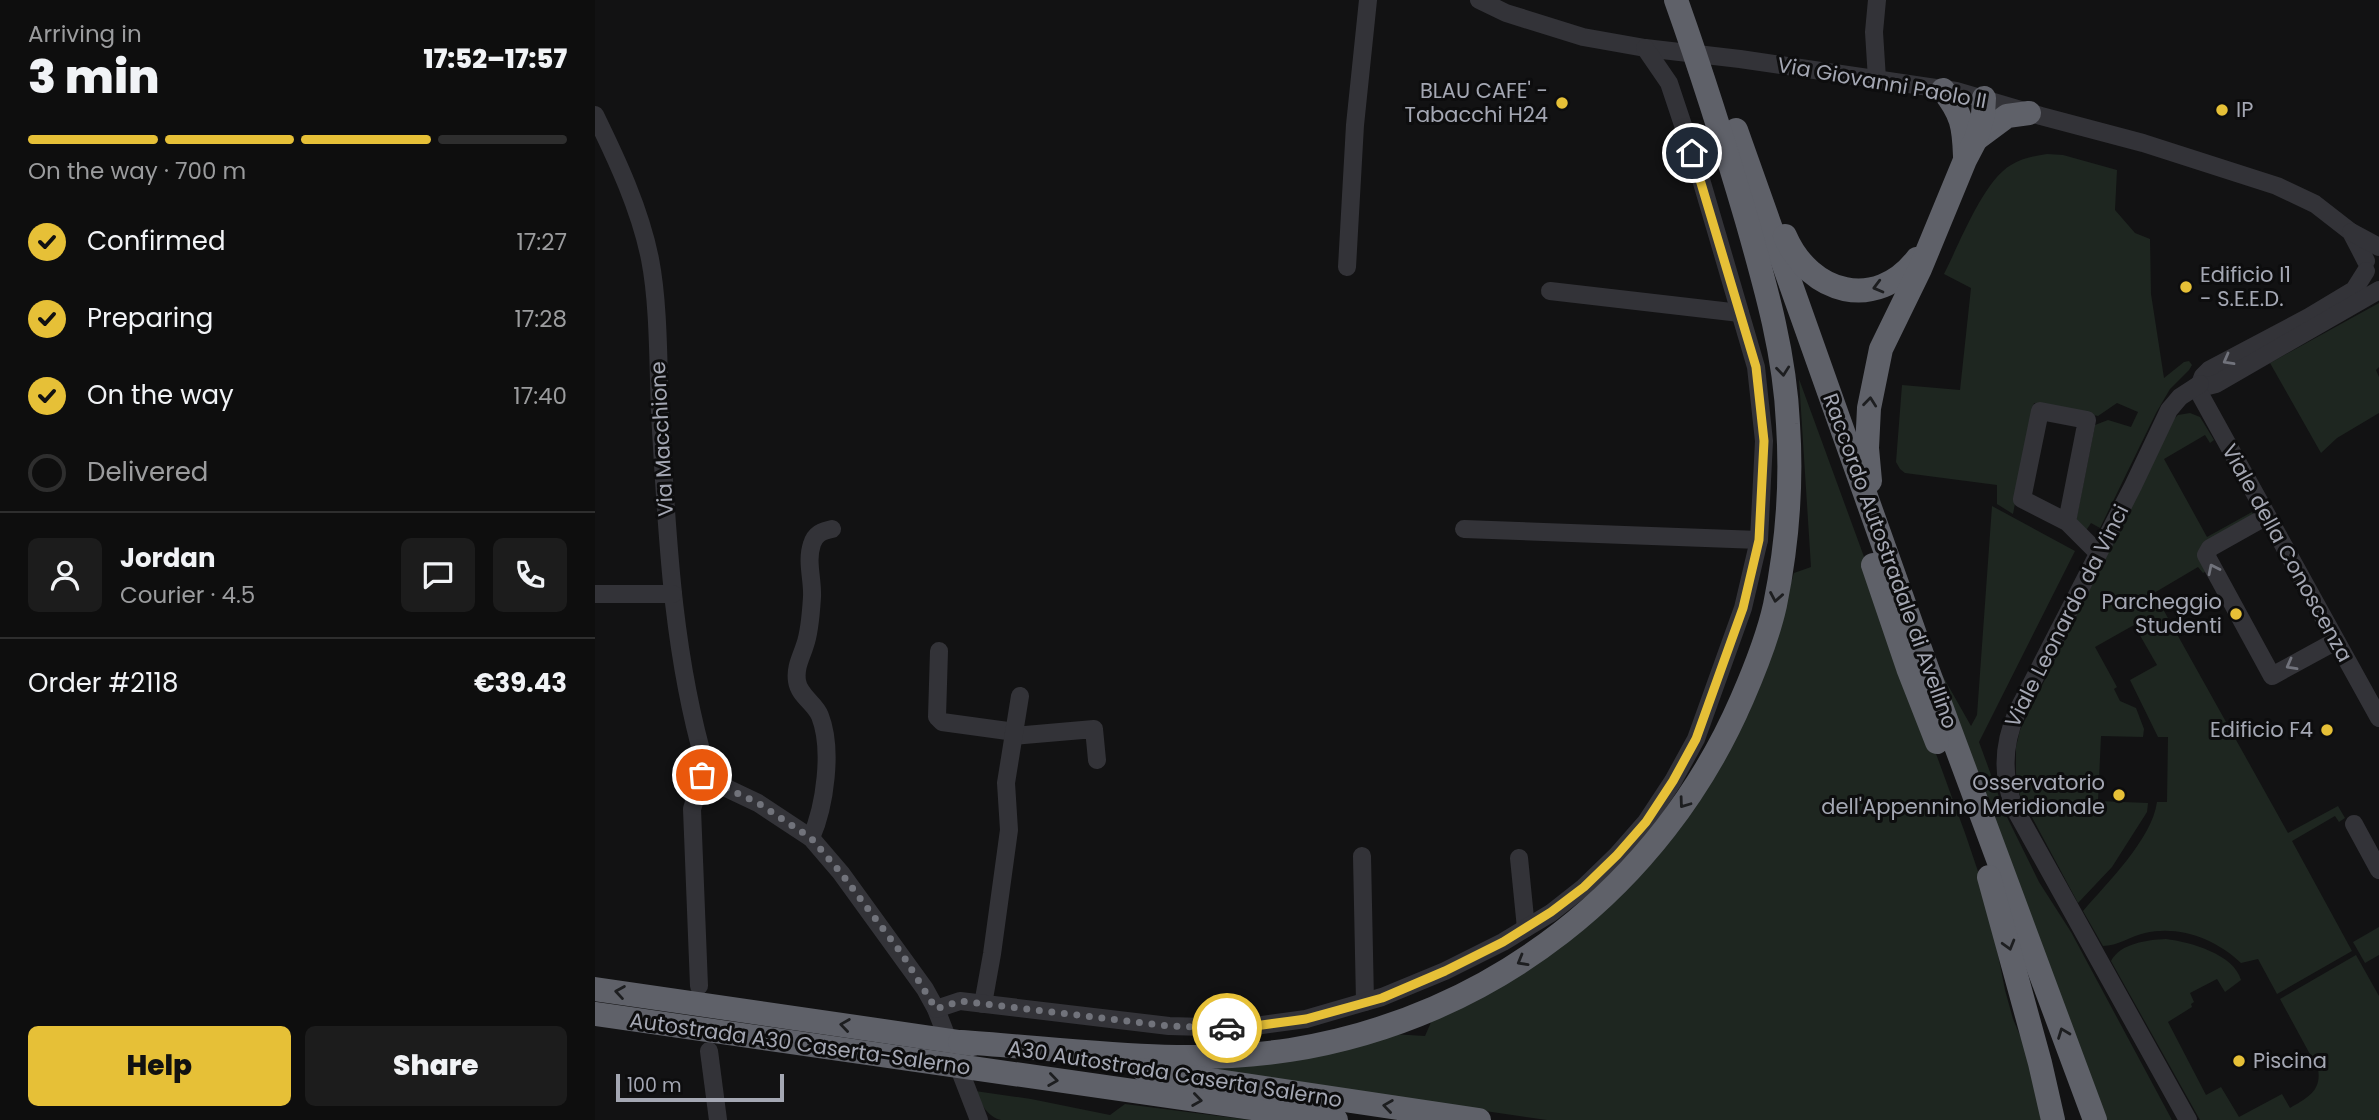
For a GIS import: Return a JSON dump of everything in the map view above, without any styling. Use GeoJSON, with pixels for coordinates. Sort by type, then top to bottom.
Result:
{"type":"FeatureCollection","features":[{"type":"Feature","properties":{"kind":"highway"},"geometry":{"type":"LineString","coordinates":[[1676,0],[1783,301],[1908,668],[1987,872],[2053,1120]]}},
{"type":"Feature","properties":{"kind":"highway","name":"Raccordo Autostradale di Avellino"},"geometry":{"type":"LineString","coordinates":[[1690,0],[1933,684],[2095,1120]]}},
{"type":"Feature","properties":{"kind":"highway"},"geometry":{"type":"LineString","coordinates":[[1943,90],[1956,106],[1963,121],[1968,145]]}},
{"type":"Feature","properties":{"kind":"highway"},"geometry":{"type":"LineString","coordinates":[[1868,499],[1869,408],[1876,366],[1881,349],[1920,269],[1968,145],[1983,115],[1984,98]]}},
{"type":"Feature","properties":{"kind":"highway"},"geometry":{"type":"LineString","coordinates":[[1968,145],[2007,116],[2029,113]]}},
{"type":"Feature","properties":{"kind":"highway"},"geometry":{"type":"LineString","coordinates":[[960,1042],[1041,1047],[1142,1058],[1213,1057],[1288,1050],[1359,1036],[1417,1016],[1539,951],[1589,911],[1650,850],[1690,796],[1724,740],[1756,668],[1771,620],[1785,543],[1790,488],[1789,435],[1780,347],[1764,280],[1717,117]]}},
{"type":"Feature","properties":{"kind":"highway"},"geometry":{"type":"LineString","coordinates":[[1739,139],[1768,193],[1789,244],[1810,272],[1828,284],[1856,291],[1882,288],[1903,276],[1929,245]]}},
{"type":"Feature","properties":{"kind":"highway","name":"Autostrada A30 Caserta-Salerno"},"geometry":{"type":"LineString","coordinates":[[595,989],[912,1035]]}},
{"type":"Feature","properties":{"kind":"highway","name":"Autostrada A30 Caserta-Salerno"},"geometry":{"type":"LineString","coordinates":[[595,1014],[1129,1090]]}},
{"type":"Feature","properties":{"kind":"highway","name":"A30 Autostrada Caserta Salerno"},"geometry":{"type":"LineString","coordinates":[[912,1035],[1479,1120]]}},
{"type":"Feature","properties":{"kind":"highway"},"geometry":{"type":"LineString","coordinates":[[2081,1082],[2103,1120]]}},
{"type":"Feature","properties":{"kind":"highway","name":"A30 Autostrada Caserta Salerno"},"geometry":{"type":"LineString","coordinates":[[1129,1090],[1336,1120]]}},
{"type":"Feature","properties":{"kind":"street"},"geometry":{"type":"LineString","coordinates":[[1346,267],[1355,125],[1368,0]]}},
{"type":"Feature","properties":{"kind":"street","name":"Via Giovanni Paolo II"},"geometry":{"type":"LineString","coordinates":[[1479,0],[1506,13],[1583,37],[1943,90],[1984,98],[2029,113],[2143,142],[2277,186],[2315,204],[2351,232],[2372,258],[2371,281],[2379,285]]}},
{"type":"Feature","properties":{"kind":"street"},"geometry":{"type":"LineString","coordinates":[[1877,0],[1874,32],[1877,79]]}},
{"type":"Feature","properties":{"kind":"street"},"geometry":{"type":"LineString","coordinates":[[936,1009],[960,1001],[1169,1026],[1240,1028],[1306,1019],[1382,998],[1445,971],[1526,928],[1584,887],[1646,822],[1696,739],[1743,608],[1759,540],[1764,441],[1756,367],[1700,176],[1669,83],[1646,48]]}},
{"type":"Feature","properties":{"kind":"street","name":"Via Macchione"},"geometry":{"type":"LineString","coordinates":[[595,115],[634,203],[650,259],[656,316],[668,555],[689,700],[710,781]]}},
{"type":"Feature","properties":{"kind":"street"},"geometry":{"type":"LineString","coordinates":[[2372,258],[2354,290],[2209,370],[2198,386],[2216,384],[2379,290]]}},
{"type":"Feature","properties":{"kind":"street"},"geometry":{"type":"LineString","coordinates":[[1550,291],[1740,313]]}},
{"type":"Feature","properties":{"kind":"street","name":"Viale della Conoscenza"},"geometry":{"type":"LineString","coordinates":[[2198,386],[2379,718]]}},
{"type":"Feature","properties":{"kind":"street","name":"Viale Leonardo da Vinci"},"geometry":{"type":"LineString","coordinates":[[2188,1120],[2015,809],[2008,794],[2004,771],[2009,731],[2017,712],[2169,410],[2180,397],[2198,386]]}},
{"type":"Feature","properties":{"kind":"street"},"geometry":{"type":"LineString","coordinates":[[2067,522],[2087,421],[2040,411],[2022,499],[2067,522],[2098,553]]}},
{"type":"Feature","properties":{"kind":"street"},"geometry":{"type":"LineString","coordinates":[[2267,516],[2210,548],[2206,555],[2271,676],[2336,640]]}},
{"type":"Feature","properties":{"kind":"street"},"geometry":{"type":"LineString","coordinates":[[811,838],[822,803],[825,731],[820,714],[799,690],[798,662],[806,644],[812,595],[809,555],[812,541],[821,532],[832,529]]}},
{"type":"Feature","properties":{"kind":"street"},"geometry":{"type":"LineString","coordinates":[[1464,529],[1759,540]]}},
{"type":"Feature","properties":{"kind":"street"},"geometry":{"type":"LineString","coordinates":[[595,594],[673,594]]}},
{"type":"Feature","properties":{"kind":"street"},"geometry":{"type":"LineString","coordinates":[[939,651],[937,717],[942,722],[1014,734],[1094,729],[1097,760]]}},
{"type":"Feature","properties":{"kind":"street"},"geometry":{"type":"LineString","coordinates":[[983,1004],[1009,830],[1006,783],[1020,696]]}},
{"type":"Feature","properties":{"kind":"street"},"geometry":{"type":"LineString","coordinates":[[699,986],[692,809],[697,796],[710,781],[758,803],[811,838],[841,873],[902,954],[936,1009],[979,1120]]}},
{"type":"Feature","properties":{"kind":"street"},"geometry":{"type":"LineString","coordinates":[[2354,824],[2379,870]]}},
{"type":"Feature","properties":{"kind":"street"},"geometry":{"type":"LineString","coordinates":[[1362,856],[1365,1002]]}},
{"type":"Feature","properties":{"kind":"street"},"geometry":{"type":"LineString","coordinates":[[1519,858],[1526,928]]}},
{"type":"Feature","properties":{"kind":"street"},"geometry":{"type":"LineString","coordinates":[[709,1051],[718,1120]]}},
{"type":"Feature","properties":{"kind":"shaded area"},"geometry":{"type":"Polygon","coordinates":[[[2047,154],[2063,155],[2117,170],[2115,210],[2135,233],[2150,239],[2151,294],[2164,378],[2184,362],[2189,361],[2192,365],[2170,389],[2156,413],[2100,528],[2091,523],[2085,532],[2076,521],[2095,425],[2108,420],[2131,427],[2138,412],[2117,403],[2098,416],[2034,403],[2013,514],[1997,504],[1997,485],[1905,473],[1896,462],[1902,385],[1960,390],[1971,288],[1944,274],[1964,231],[1981,199],[2001,173],[2020,161],[2047,154]]]}},
{"type":"Feature","properties":{"kind":"shaded area"},"geometry":{"type":"Polygon","coordinates":[[[2379,303],[2379,367],[2376,370],[2379,377],[2379,413],[2337,438],[2321,453],[2270,363],[2379,303]]]}},
{"type":"Feature","properties":{"kind":"shaded area"},"geometry":{"type":"Polygon","coordinates":[[[1799,379],[1986,895],[2005,990],[2013,1019],[2030,1059],[2043,1120],[1547,1120],[1219,1072],[1214,1066],[1392,1034],[1425,1036],[1432,1020],[1575,936],[1654,861],[1703,796],[1749,713],[1794,573],[1811,567],[1799,379]]]}},
{"type":"Feature","properties":{"kind":"shaded area"},"geometry":{"type":"Polygon","coordinates":[[[2190,413],[2200,417],[2214,440],[2210,443],[2205,435],[2164,459],[2207,537],[2252,512],[2255,518],[2208,544],[2209,570],[2203,573],[2198,567],[2154,593],[2288,833],[2338,806],[2345,818],[2339,822],[2335,816],[2292,841],[2352,951],[2277,994],[2258,959],[2241,963],[2209,941],[2171,931],[2145,933],[2103,946],[2083,911],[2138,845],[2147,831],[2157,802],[2167,802],[2168,737],[2158,737],[2130,680],[2157,665],[2134,625],[2095,647],[2117,687],[2114,689],[2120,701],[2136,708],[2144,729],[2143,737],[2101,736],[2098,801],[2148,803],[2147,812],[2112,867],[2078,903],[2019,793],[2016,773],[2016,747],[2020,730],[2174,419],[2178,415],[2190,413]]]}},
{"type":"Feature","properties":{"kind":"shaded area"},"geometry":{"type":"Polygon","coordinates":[[[1992,506],[2075,551],[1979,742],[2005,813],[2039,882],[2071,932],[2172,1120],[2106,1120],[1941,673],[1971,726],[1977,715],[1992,506]]]}},
{"type":"Feature","properties":{"kind":"shaded area"},"geometry":{"type":"Polygon","coordinates":[[[2379,927],[2379,955],[2365,963],[2353,942],[2379,927]]]}},
{"type":"Feature","properties":{"kind":"shaded area"},"geometry":{"type":"Polygon","coordinates":[[[2166,939],[2198,946],[2221,956],[2237,971],[2241,980],[2225,992],[2217,979],[2190,993],[2194,1002],[2192,1007],[2168,1022],[2206,1095],[2221,1087],[2239,1117],[2282,1094],[2290,1108],[2312,1093],[2318,1083],[2318,1069],[2280,999],[2356,955],[2379,996],[2379,1120],[2200,1120],[2111,961],[2128,946],[2166,939]]]}},
{"type":"Feature","properties":{"kind":"shaded area"},"geometry":{"type":"Polygon","coordinates":[[[975,1091],[1110,1115],[1125,1104],[1250,1120],[1001,1120],[988,1112],[975,1091]]]}},
{"type":"Feature","properties":{"kind":"way so far"},"geometry":{"type":"LineString","coordinates":[[702,775],[706,771],[715,771],[720,776],[720,785],[758,803],[811,838],[902,954],[936,1009],[960,1001],[1169,1026],[1227,1028]]}},
{"type":"Feature","properties":{"kind":"place","name":"BLAU CAFE' - Tabacchi H24"},"geometry":{"type":"Point","coordinates":[1562,103]}},
{"type":"Feature","properties":{"kind":"place","name":"IP"},"geometry":{"type":"Point","coordinates":[2222,110]}},
{"type":"Feature","properties":{"kind":"place","name":"Edificio I1 - S.E.E.D."},"geometry":{"type":"Point","coordinates":[2186,287]}},
{"type":"Feature","properties":{"kind":"place","name":"Parcheggio Studenti"},"geometry":{"type":"Point","coordinates":[2236,614]}},
{"type":"Feature","properties":{"kind":"place","name":"Edificio F4"},"geometry":{"type":"Point","coordinates":[2327,730]}},
{"type":"Feature","properties":{"kind":"place","name":"Osservatorio dell'Appennino Meridionale"},"geometry":{"type":"Point","coordinates":[2119,795]}},
{"type":"Feature","properties":{"kind":"place","name":"Piscina"},"geometry":{"type":"Point","coordinates":[2239,1061]}},
{"type":"Feature","properties":{"kind":"route"},"geometry":{"type":"LineString","coordinates":[[1227,1028],[1306,1019],[1382,998],[1503,942],[1551,912],[1584,887],[1617,855],[1646,822],[1696,739],[1743,608],[1759,540],[1764,441],[1756,367],[1692,153]]}}]}
